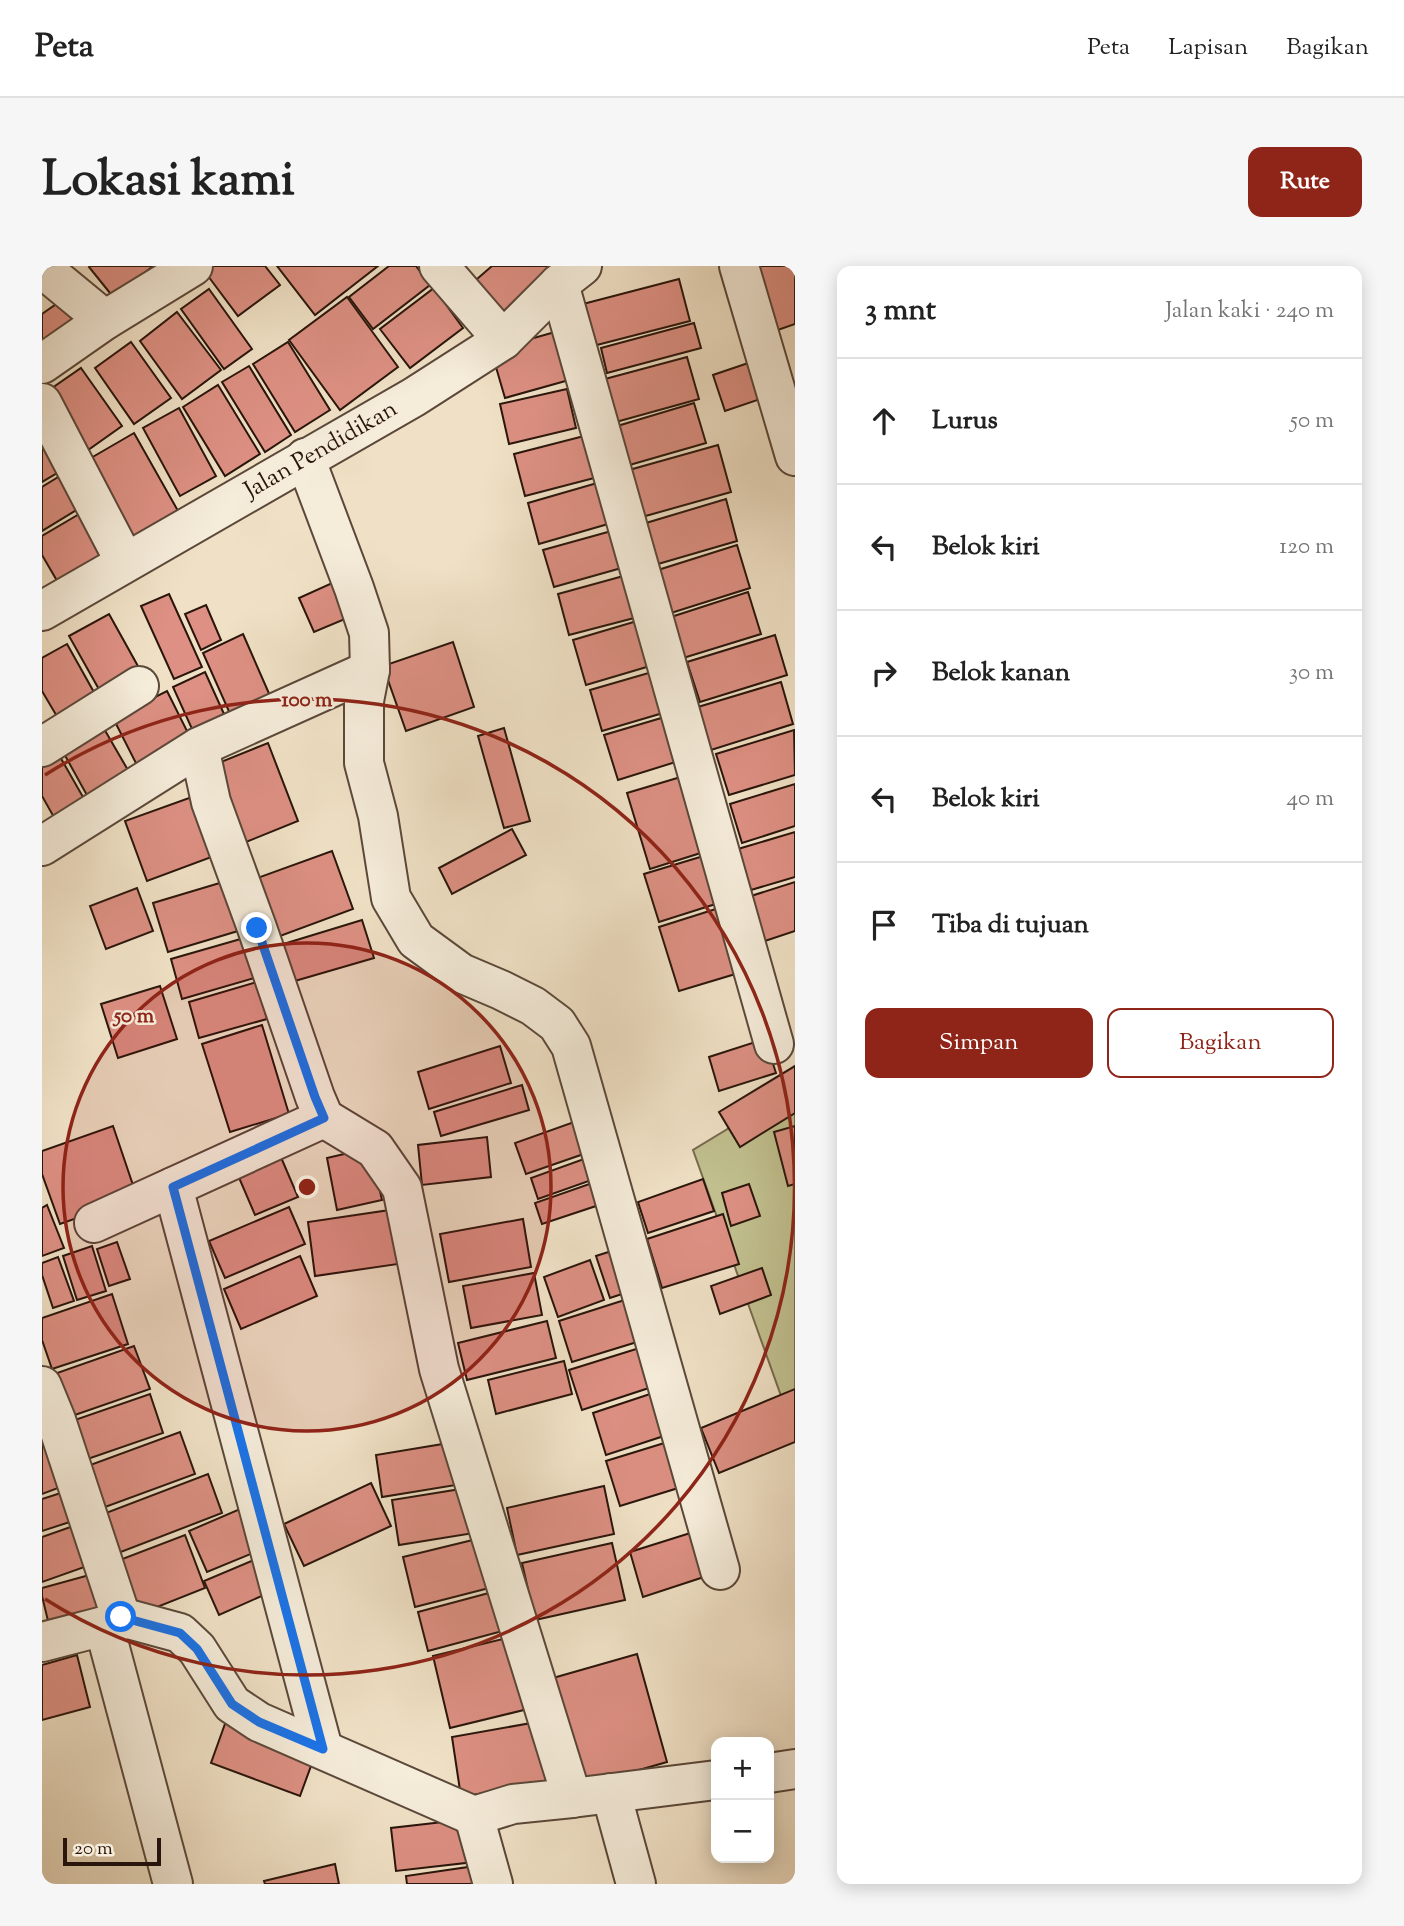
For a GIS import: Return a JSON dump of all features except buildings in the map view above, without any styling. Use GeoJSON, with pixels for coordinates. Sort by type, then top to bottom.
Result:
{"type":"FeatureCollection","features":[{"type":"Feature","properties":{"kind":"street"},"geometry":{"type":"LineString","coordinates":[[42,364],[105,320],[193,266]]}},
{"type":"Feature","properties":{"kind":"street"},"geometry":{"type":"LineString","coordinates":[[439,266],[503,340]]}},
{"type":"Feature","properties":{"kind":"street"},"geometry":{"type":"LineString","coordinates":[[739,266],[795,456]]}},
{"type":"Feature","properties":{"kind":"street"},"geometry":{"type":"LineString","coordinates":[[42,268],[105,320]]}},
{"type":"Feature","properties":{"kind":"street"},"geometry":{"type":"LineString","coordinates":[[571,275],[774,1044]]}},
{"type":"Feature","properties":{"kind":"street","name":"Jalan Pendidikan"},"geometry":{"type":"LineString","coordinates":[[42,611],[414,397],[503,340],[571,275]]}},
{"type":"Feature","properties":{"kind":"street"},"geometry":{"type":"LineString","coordinates":[[42,403],[125,562]]}},
{"type":"Feature","properties":{"kind":"street"},"geometry":{"type":"LineString","coordinates":[[305,458],[369,633],[370,670],[363,701],[364,762],[378,816],[391,898],[416,940],[461,974],[533,1006],[557,1024],[571,1046],[720,1570]]}},
{"type":"Feature","properties":{"kind":"street"},"geometry":{"type":"LineString","coordinates":[[42,846],[199,747],[370,670]]}},
{"type":"Feature","properties":{"kind":"street"},"geometry":{"type":"LineString","coordinates":[[42,747],[139,686]]}},
{"type":"Feature","properties":{"kind":"street"},"geometry":{"type":"LineString","coordinates":[[199,747],[211,802],[324,1118],[375,1149],[402,1188],[439,1369],[572,1798]]}},
{"type":"Feature","properties":{"kind":"street"},"geometry":{"type":"LineString","coordinates":[[94,1223],[324,1118]]}},
{"type":"Feature","properties":{"kind":"street"},"geometry":{"type":"LineString","coordinates":[[173,1187],[323,1749]]}},
{"type":"Feature","properties":{"kind":"street"},"geometry":{"type":"LineString","coordinates":[[42,1386],[56,1420],[112,1621],[173,1884]]}},
{"type":"Feature","properties":{"kind":"street"},"geometry":{"type":"LineString","coordinates":[[42,1642],[112,1621],[180,1633],[197,1649],[232,1704],[259,1722],[474,1815],[513,1804],[711,1781]]}},
{"type":"Feature","properties":{"kind":"street"},"geometry":{"type":"LineString","coordinates":[[774,1772],[795,1769]]}},
{"type":"Feature","properties":{"kind":"street"},"geometry":{"type":"LineString","coordinates":[[611,1793],[636,1884]]}},
{"type":"Feature","properties":{"kind":"street"},"geometry":{"type":"LineString","coordinates":[[474,1815],[493,1884]]}},
{"type":"Feature","properties":{"kind":"shaded area"},"geometry":{"type":"Polygon","coordinates":[[[795,1088],[795,1435],[693,1150],[795,1088]]]}},
{"type":"Feature","properties":{"kind":"route"},"geometry":{"type":"LineString","coordinates":[[121,1617],[180,1633],[197,1649],[232,1704],[259,1722],[323,1749],[173,1187],[324,1118],[257,928]]}}]}
